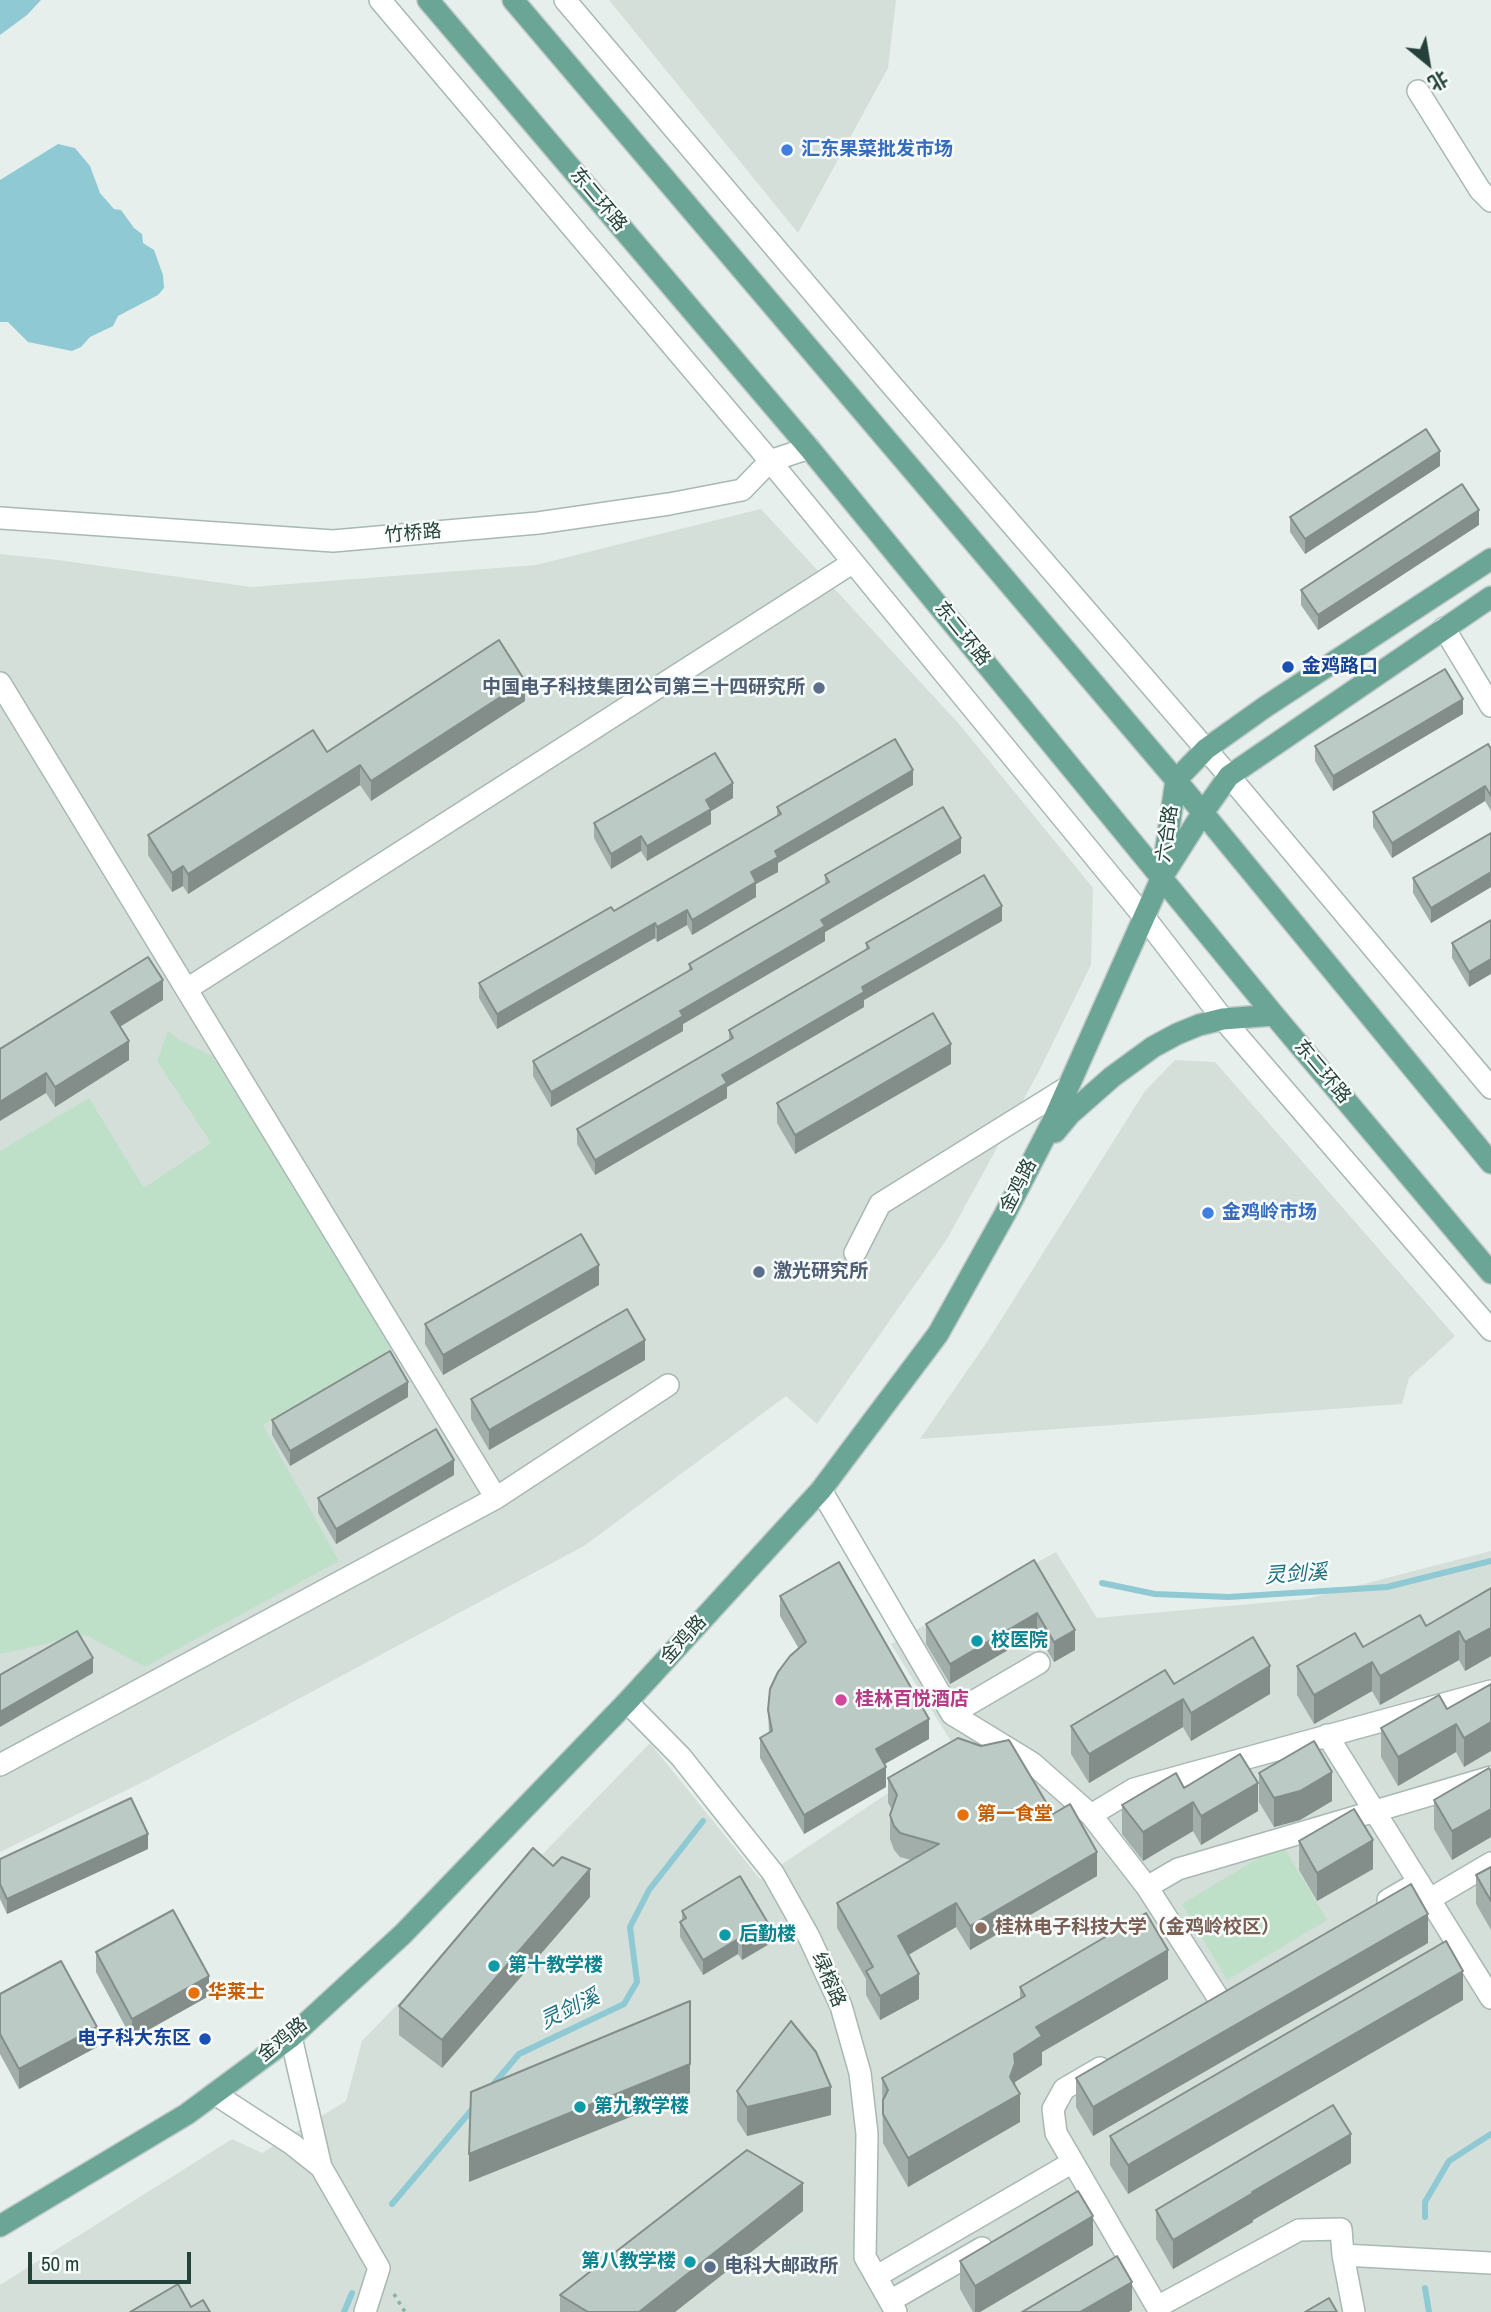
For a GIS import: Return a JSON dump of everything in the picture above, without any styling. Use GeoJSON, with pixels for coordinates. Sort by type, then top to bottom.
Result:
{"type":"FeatureCollection","features":[{"type":"Feature","properties":{"kind":"main road","name":"东二环路"},"geometry":{"type":"LineString","coordinates":[[428,0],[809,449],[1491,1273]]}},
{"type":"Feature","properties":{"kind":"main road"},"geometry":{"type":"LineString","coordinates":[[513,0],[1175,780],[1487,1156]]}},
{"type":"Feature","properties":{"kind":"main road","name":"六合路"},"geometry":{"type":"LineString","coordinates":[[1162,877],[1175,780],[1206,749],[1265,707],[1491,559]]}},
{"type":"Feature","properties":{"kind":"main road","name":"六合路"},"geometry":{"type":"LineString","coordinates":[[1162,877],[1229,775],[1491,597]]}},
{"type":"Feature","properties":{"kind":"main road","name":"金鸡路"},"geometry":{"type":"LineString","coordinates":[[0,2226],[187,2114],[291,2037],[403,1934],[627,1702],[821,1490],[938,1334],[1069,1087],[1162,877]]}},
{"type":"Feature","properties":{"kind":"main road"},"geometry":{"type":"LineString","coordinates":[[1035,1155],[1070,1114],[1132,1061],[1177,1034],[1223,1019],[1275,1015]]}},
{"type":"Feature","properties":{"kind":"street"},"geometry":{"type":"LineString","coordinates":[[380,0],[770,461],[1145,918],[1223,1019],[1491,1329]]}},
{"type":"Feature","properties":{"kind":"street"},"geometry":{"type":"LineString","coordinates":[[565,0],[889,382],[1229,775],[1491,1088]]}},
{"type":"Feature","properties":{"kind":"street"},"geometry":{"type":"LineString","coordinates":[[1418,91],[1480,190],[1491,201]]}},
{"type":"Feature","properties":{"kind":"street","name":"竹桥路"},"geometry":{"type":"LineString","coordinates":[[0,518],[333,541],[538,523],[669,504],[742,490],[770,461],[809,449]]}},
{"type":"Feature","properties":{"kind":"street"},"geometry":{"type":"LineString","coordinates":[[187,989],[852,563]]}},
{"type":"Feature","properties":{"kind":"street"},"geometry":{"type":"LineString","coordinates":[[1444,628],[1491,706]]}},
{"type":"Feature","properties":{"kind":"street"},"geometry":{"type":"LineString","coordinates":[[0,683],[496,1498]]}},
{"type":"Feature","properties":{"kind":"street"},"geometry":{"type":"LineString","coordinates":[[855,1253],[880,1204],[1069,1087]]}},
{"type":"Feature","properties":{"kind":"street"},"geometry":{"type":"LineString","coordinates":[[0,1765],[496,1498],[668,1385]]}},
{"type":"Feature","properties":{"kind":"street"},"geometry":{"type":"LineString","coordinates":[[821,1490],[952,1714],[1032,1763],[1091,1815],[1147,1887],[1213,2003],[1242,1985]]}},
{"type":"Feature","properties":{"kind":"street"},"geometry":{"type":"LineString","coordinates":[[952,1714],[1039,1663]]}},
{"type":"Feature","properties":{"kind":"street"},"geometry":{"type":"LineString","coordinates":[[1091,1815],[1134,1788],[1491,1691]]}},
{"type":"Feature","properties":{"kind":"street","name":"绿榕路"},"geometry":{"type":"LineString","coordinates":[[627,1702],[681,1757],[773,1873],[809,1937],[841,2006],[860,2073],[867,2134],[865,2258],[893,2306]]}},
{"type":"Feature","properties":{"kind":"street"},"geometry":{"type":"LineString","coordinates":[[1327,1735],[1491,1998]]}},
{"type":"Feature","properties":{"kind":"street"},"geometry":{"type":"LineString","coordinates":[[1147,1887],[1178,1869],[1375,1811],[1489,1782]]}},
{"type":"Feature","properties":{"kind":"street"},"geometry":{"type":"LineString","coordinates":[[1372,1910],[1491,1863]]}},
{"type":"Feature","properties":{"kind":"street"},"geometry":{"type":"LineString","coordinates":[[291,2037],[321,2166],[379,2268],[365,2312]]}},
{"type":"Feature","properties":{"kind":"street"},"geometry":{"type":"LineString","coordinates":[[1112,2061],[1064,2089],[1053,2109],[1056,2133],[1159,2310],[1299,2230],[1341,2229],[1354,2312]]}},
{"type":"Feature","properties":{"kind":"street"},"geometry":{"type":"LineString","coordinates":[[215,2094],[321,2166]]}},
{"type":"Feature","properties":{"kind":"street"},"geometry":{"type":"LineString","coordinates":[[877,2276],[1073,2162]]}},
{"type":"Feature","properties":{"kind":"street"},"geometry":{"type":"LineString","coordinates":[[1065,2202],[1088,2188]]}},
{"type":"Feature","properties":{"kind":"street"},"geometry":{"type":"LineString","coordinates":[[893,2306],[995,2241]]}},
{"type":"Feature","properties":{"kind":"street"},"geometry":{"type":"LineString","coordinates":[[1343,2255],[1491,2263]]}},
{"type":"Feature","properties":{"kind":"shaded area","name":"汇东果菜批发市场"},"geometry":{"type":"Polygon","coordinates":[[[609,0],[896,0],[888,68],[798,233],[609,0]]]}},
{"type":"Feature","properties":{"kind":"shaded area","name":"中国电子科技集团公司第三十四研究所"},"geometry":{"type":"Polygon","coordinates":[[[761,509],[959,724],[1093,888],[1091,965],[1038,1073],[947,1239],[817,1424],[786,1396],[584,1546],[147,1780],[0,1852],[0,554],[251,587],[536,565],[761,509]]]}},
{"type":"Feature","properties":{"kind":"shaded area","name":"金鸡岭市场"},"geometry":{"type":"Polygon","coordinates":[[[1175,1060],[1215,1062],[1455,1336],[1409,1378],[1402,1404],[920,1439],[987,1342],[1145,1091],[1175,1060]]]}},
{"type":"Feature","properties":{"kind":"shaded area","name":"桂林电子科技大学（金鸡岭校区）"},"geometry":{"type":"Polygon","coordinates":[[[1491,1551],[1491,2312],[0,2312],[0,2285],[232,2139],[262,2153],[346,2101],[362,2041],[650,1743],[760,1879],[955,1748],[891,1644],[1056,1552],[1097,1618],[1306,1599],[1491,1551]]]}},
{"type":"Feature","properties":{"kind":"green space"},"geometry":{"type":"Polygon","coordinates":[[[168,1031],[181,1041],[212,1056],[395,1348],[263,1425],[339,1561],[145,1667],[86,1635],[0,1654],[0,1151],[89,1098],[144,1188],[211,1143],[157,1061],[168,1031]]]}},
{"type":"Feature","properties":{"kind":"green space"},"geometry":{"type":"Polygon","coordinates":[[[1282,1844],[1327,1920],[1227,1980],[1182,1904],[1282,1844]]]}},
{"type":"Feature","properties":{"kind":"water"},"geometry":{"type":"Polygon","coordinates":[[[0,0],[41,0],[27,15],[0,35],[0,0]]]}},
{"type":"Feature","properties":{"kind":"water"},"geometry":{"type":"Polygon","coordinates":[[[58,144],[75,148],[90,166],[100,193],[114,209],[121,210],[142,234],[143,243],[154,250],[163,275],[164,288],[158,295],[118,316],[113,326],[90,337],[81,347],[72,351],[28,342],[8,322],[0,322],[0,180],[58,144]]]}},
{"type":"Feature","properties":{"kind":"building"},"geometry":{"type":"Polygon","coordinates":[[[1426,429],[1440,451],[1305,539],[1290,517],[1426,429]]]}},
{"type":"Feature","properties":{"kind":"building"},"geometry":{"type":"Polygon","coordinates":[[[1462,484],[1479,510],[1318,615],[1301,590],[1462,484]]]}},
{"type":"Feature","properties":{"kind":"building"},"geometry":{"type":"Polygon","coordinates":[[[499,640],[525,681],[371,781],[360,765],[188,874],[183,866],[172,873],[148,835],[313,730],[327,752],[499,640]]]}},
{"type":"Feature","properties":{"kind":"building"},"geometry":{"type":"Polygon","coordinates":[[[1445,669],[1463,699],[1333,776],[1315,746],[1445,669]]]}},
{"type":"Feature","properties":{"kind":"building"},"geometry":{"type":"Polygon","coordinates":[[[895,739],[913,770],[775,851],[778,857],[751,872],[756,882],[692,920],[687,910],[657,927],[655,923],[497,1014],[479,983],[611,907],[614,911],[781,814],[777,807],[895,739]]]}},
{"type":"Feature","properties":{"kind":"building"},"geometry":{"type":"Polygon","coordinates":[[[1488,744],[1491,749],[1491,796],[1485,786],[1392,843],[1373,812],[1488,744]]]}},
{"type":"Feature","properties":{"kind":"building"},"geometry":{"type":"Polygon","coordinates":[[[715,753],[733,783],[706,800],[711,809],[647,846],[641,836],[611,854],[594,823],[715,753]]]}},
{"type":"Feature","properties":{"kind":"building"},"geometry":{"type":"Polygon","coordinates":[[[943,807],[961,838],[821,920],[825,926],[680,1011],[683,1016],[551,1092],[533,1061],[692,969],[689,964],[829,882],[825,875],[943,807]]]}},
{"type":"Feature","properties":{"kind":"building"},"geometry":{"type":"Polygon","coordinates":[[[1491,833],[1491,872],[1431,908],[1413,878],[1491,833]]]}},
{"type":"Feature","properties":{"kind":"building"},"geometry":{"type":"Polygon","coordinates":[[[984,875],[1002,906],[862,987],[864,992],[722,1075],[727,1083],[595,1160],[577,1129],[733,1038],[729,1030],[869,948],[866,943],[984,875]]]}},
{"type":"Feature","properties":{"kind":"building"},"geometry":{"type":"Polygon","coordinates":[[[1491,920],[1491,959],[1469,972],[1452,943],[1491,920]]]}},
{"type":"Feature","properties":{"kind":"building"},"geometry":{"type":"Polygon","coordinates":[[[148,957],[163,980],[111,1012],[129,1041],[55,1087],[46,1073],[0,1102],[0,1049],[148,957]]]}},
{"type":"Feature","properties":{"kind":"building"},"geometry":{"type":"Polygon","coordinates":[[[933,1013],[951,1044],[795,1135],[777,1103],[933,1013]]]}},
{"type":"Feature","properties":{"kind":"building"},"geometry":{"type":"Polygon","coordinates":[[[581,1234],[599,1265],[443,1355],[425,1324],[581,1234]]]}},
{"type":"Feature","properties":{"kind":"building"},"geometry":{"type":"Polygon","coordinates":[[[627,1309],[645,1340],[489,1430],[471,1399],[627,1309]]]}},
{"type":"Feature","properties":{"kind":"building"},"geometry":{"type":"Polygon","coordinates":[[[390,1351],[408,1382],[290,1451],[272,1420],[390,1351]]]}},
{"type":"Feature","properties":{"kind":"building"},"geometry":{"type":"Polygon","coordinates":[[[436,1429],[454,1460],[336,1529],[318,1498],[436,1429]]]}},
{"type":"Feature","properties":{"kind":"building"},"geometry":{"type":"Polygon","coordinates":[[[1034,1560],[1075,1630],[1054,1642],[1037,1613],[950,1664],[926,1624],[1034,1560]]]}},
{"type":"Feature","properties":{"kind":"building","name":"桂林百悦酒店"},"geometry":{"type":"Polygon","coordinates":[[[839,1562],[929,1719],[876,1749],[886,1767],[804,1815],[760,1738],[772,1731],[768,1710],[770,1689],[778,1672],[790,1656],[806,1642],[780,1596],[839,1562]]]}},
{"type":"Feature","properties":{"kind":"building"},"geometry":{"type":"Polygon","coordinates":[[[1491,1588],[1491,1628],[1465,1642],[1459,1631],[1380,1676],[1372,1662],[1314,1695],[1297,1666],[1355,1633],[1363,1647],[1420,1615],[1426,1626],[1491,1588]]]}},
{"type":"Feature","properties":{"kind":"building"},"geometry":{"type":"Polygon","coordinates":[[[77,1631],[93,1658],[0,1712],[0,1675],[77,1631]]]}},
{"type":"Feature","properties":{"kind":"building"},"geometry":{"type":"Polygon","coordinates":[[[1253,1637],[1270,1666],[1191,1713],[1183,1699],[1089,1754],[1071,1726],[1165,1670],[1174,1684],[1253,1637]]]}},
{"type":"Feature","properties":{"kind":"building"},"geometry":{"type":"Polygon","coordinates":[[[1491,1684],[1491,1722],[1464,1738],[1456,1724],[1398,1757],[1381,1728],[1439,1695],[1447,1709],[1491,1684]]]}},
{"type":"Feature","properties":{"kind":"building"},"geometry":{"type":"Polygon","coordinates":[[[958,1738],[981,1746],[1009,1740],[1053,1814],[1070,1804],[1097,1852],[970,1926],[956,1903],[898,1936],[919,1974],[880,1996],[866,1971],[873,1967],[837,1903],[939,1844],[900,1833],[894,1826],[890,1815],[897,1795],[888,1778],[958,1738]]]}},
{"type":"Feature","properties":{"kind":"building"},"geometry":{"type":"Polygon","coordinates":[[[1314,1741],[1332,1772],[1300,1791],[1274,1798],[1259,1773],[1314,1741]]]}},
{"type":"Feature","properties":{"kind":"building"},"geometry":{"type":"Polygon","coordinates":[[[1240,1754],[1258,1783],[1201,1816],[1193,1802],[1143,1832],[1122,1805],[1176,1773],[1184,1788],[1240,1754]]]}},
{"type":"Feature","properties":{"kind":"building"},"geometry":{"type":"Polygon","coordinates":[[[1489,1768],[1491,1809],[1452,1831],[1434,1800],[1489,1768]]]}},
{"type":"Feature","properties":{"kind":"building"},"geometry":{"type":"Polygon","coordinates":[[[131,1798],[148,1834],[7,1899],[0,1884],[0,1859],[131,1798]]]}},
{"type":"Feature","properties":{"kind":"building"},"geometry":{"type":"Polygon","coordinates":[[[1354,1809],[1373,1840],[1317,1873],[1299,1841],[1354,1809]]]}},
{"type":"Feature","properties":{"kind":"building"},"geometry":{"type":"Polygon","coordinates":[[[533,1848],[553,1866],[562,1857],[590,1869],[442,2040],[399,2006],[533,1848]]]}},
{"type":"Feature","properties":{"kind":"building"},"geometry":{"type":"Polygon","coordinates":[[[1491,1867],[1491,1901],[1476,1875],[1491,1867]]]}},
{"type":"Feature","properties":{"kind":"building","name":"后勤楼"},"geometry":{"type":"Polygon","coordinates":[[[740,1876],[771,1928],[742,1945],[738,1939],[703,1960],[680,1922],[686,1918],[682,1911],[740,1876]]]}},
{"type":"Feature","properties":{"kind":"building"},"geometry":{"type":"Polygon","coordinates":[[[1411,1884],[1428,1914],[1093,2107],[1076,2078],[1411,1884]]]}},
{"type":"Feature","properties":{"kind":"building"},"geometry":{"type":"Polygon","coordinates":[[[173,1910],[209,1976],[132,2019],[96,1952],[173,1910]]]}},
{"type":"Feature","properties":{"kind":"building"},"geometry":{"type":"Polygon","coordinates":[[[1146,1913],[1168,1950],[1036,2027],[1042,2036],[1014,2054],[1015,2063],[1010,2077],[1020,2094],[908,2158],[883,2114],[883,2100],[888,2090],[882,2078],[1025,1996],[1020,1987],[1146,1913]]]}},
{"type":"Feature","properties":{"kind":"building"},"geometry":{"type":"Polygon","coordinates":[[[1446,1941],[1463,1971],[1128,2165],[1110,2136],[1446,1941]]]}},
{"type":"Feature","properties":{"kind":"building"},"geometry":{"type":"Polygon","coordinates":[[[61,1961],[97,2027],[19,2069],[0,2034],[0,1994],[61,1961]]]}},
{"type":"Feature","properties":{"kind":"building"},"geometry":{"type":"Polygon","coordinates":[[[690,2001],[690,2064],[469,2154],[471,2092],[690,2001]]]}},
{"type":"Feature","properties":{"kind":"building"},"geometry":{"type":"Polygon","coordinates":[[[791,2021],[816,2052],[831,2087],[747,2107],[737,2091],[791,2021]]]}},
{"type":"Feature","properties":{"kind":"building"},"geometry":{"type":"Polygon","coordinates":[[[1333,2105],[1351,2134],[1173,2240],[1156,2210],[1333,2105]]]}},
{"type":"Feature","properties":{"kind":"building"},"geometry":{"type":"Polygon","coordinates":[[[747,2150],[803,2183],[639,2312],[588,2312],[560,2295],[747,2150]]]}},
{"type":"Feature","properties":{"kind":"building"},"geometry":{"type":"Polygon","coordinates":[[[1078,2191],[1093,2216],[975,2286],[960,2261],[1078,2191]]]}},
{"type":"Feature","properties":{"kind":"building"},"geometry":{"type":"Polygon","coordinates":[[[1117,2256],[1132,2282],[1080,2312],[1022,2312],[1117,2256]]]}},
{"type":"Feature","properties":{"kind":"building"},"geometry":{"type":"Polygon","coordinates":[[[178,2284],[191,2307],[203,2300],[210,2312],[130,2312],[178,2284]]]}},
{"type":"Feature","properties":{"kind":"building"},"geometry":{"type":"Polygon","coordinates":[[[1329,2298],[1337,2312],[1305,2312],[1329,2298]]]}},
{"type":"Feature","properties":{"kind":"waterway","name":"灵剑溪"},"geometry":{"type":"LineString","coordinates":[[1102,1583],[1155,1594],[1229,1597],[1387,1587],[1491,1561]]}},
{"type":"Feature","properties":{"kind":"waterway","name":"灵剑溪"},"geometry":{"type":"LineString","coordinates":[[491,2087],[519,2054],[624,2004],[637,1982],[630,1927],[649,1890],[703,1821]]}},
{"type":"Feature","properties":{"kind":"waterway","name":"灵剑溪"},"geometry":{"type":"LineString","coordinates":[[392,2204],[475,2106]]}},
{"type":"Feature","properties":{"kind":"waterway","name":"灵剑溪"},"geometry":{"type":"LineString","coordinates":[[1425,2217],[1425,2202],[1449,2161],[1491,2134]]}},
{"type":"Feature","properties":{"kind":"waterway","name":"灵剑溪"},"geometry":{"type":"LineString","coordinates":[[1425,2288],[1429,2312]]}},
{"type":"Feature","properties":{"kind":"waterway","name":"灵剑溪"},"geometry":{"type":"LineString","coordinates":[[344,2312],[352,2293]]}},
{"type":"Feature","properties":{"kind":"place","name":"汇东果菜批发市场"},"geometry":{"type":"Point","coordinates":[787,150]}},
{"type":"Feature","properties":{"kind":"place","name":"金鸡路口"},"geometry":{"type":"Point","coordinates":[1288,667]}},
{"type":"Feature","properties":{"kind":"place","name":"中国电子科技集团公司第三十四研究所"},"geometry":{"type":"Point","coordinates":[819,688]}},
{"type":"Feature","properties":{"kind":"place","name":"金鸡岭市场"},"geometry":{"type":"Point","coordinates":[1208,1213]}},
{"type":"Feature","properties":{"kind":"place","name":"激光研究所"},"geometry":{"type":"Point","coordinates":[759,1272]}},
{"type":"Feature","properties":{"kind":"place","name":"校医院"},"geometry":{"type":"Point","coordinates":[977,1641]}},
{"type":"Feature","properties":{"kind":"place","name":"桂林百悦酒店"},"geometry":{"type":"Point","coordinates":[841,1700]}},
{"type":"Feature","properties":{"kind":"place","name":"第一食堂"},"geometry":{"type":"Point","coordinates":[963,1815]}},
{"type":"Feature","properties":{"kind":"place","name":"桂林电子科技大学（金鸡岭校区）"},"geometry":{"type":"Point","coordinates":[981,1928]}},
{"type":"Feature","properties":{"kind":"place","name":"后勤楼"},"geometry":{"type":"Point","coordinates":[725,1935]}},
{"type":"Feature","properties":{"kind":"place","name":"第十教学楼"},"geometry":{"type":"Point","coordinates":[494,1966]}},
{"type":"Feature","properties":{"kind":"place","name":"华莱士"},"geometry":{"type":"Point","coordinates":[194,1993]}},
{"type":"Feature","properties":{"kind":"place","name":"电子科大东区"},"geometry":{"type":"Point","coordinates":[205,2039]}},
{"type":"Feature","properties":{"kind":"place","name":"第九教学楼"},"geometry":{"type":"Point","coordinates":[580,2107]}},
{"type":"Feature","properties":{"kind":"place","name":"第八教学楼"},"geometry":{"type":"Point","coordinates":[690,2262]}},
{"type":"Feature","properties":{"kind":"place","name":"电科大邮政所"},"geometry":{"type":"Point","coordinates":[710,2267]}}]}
